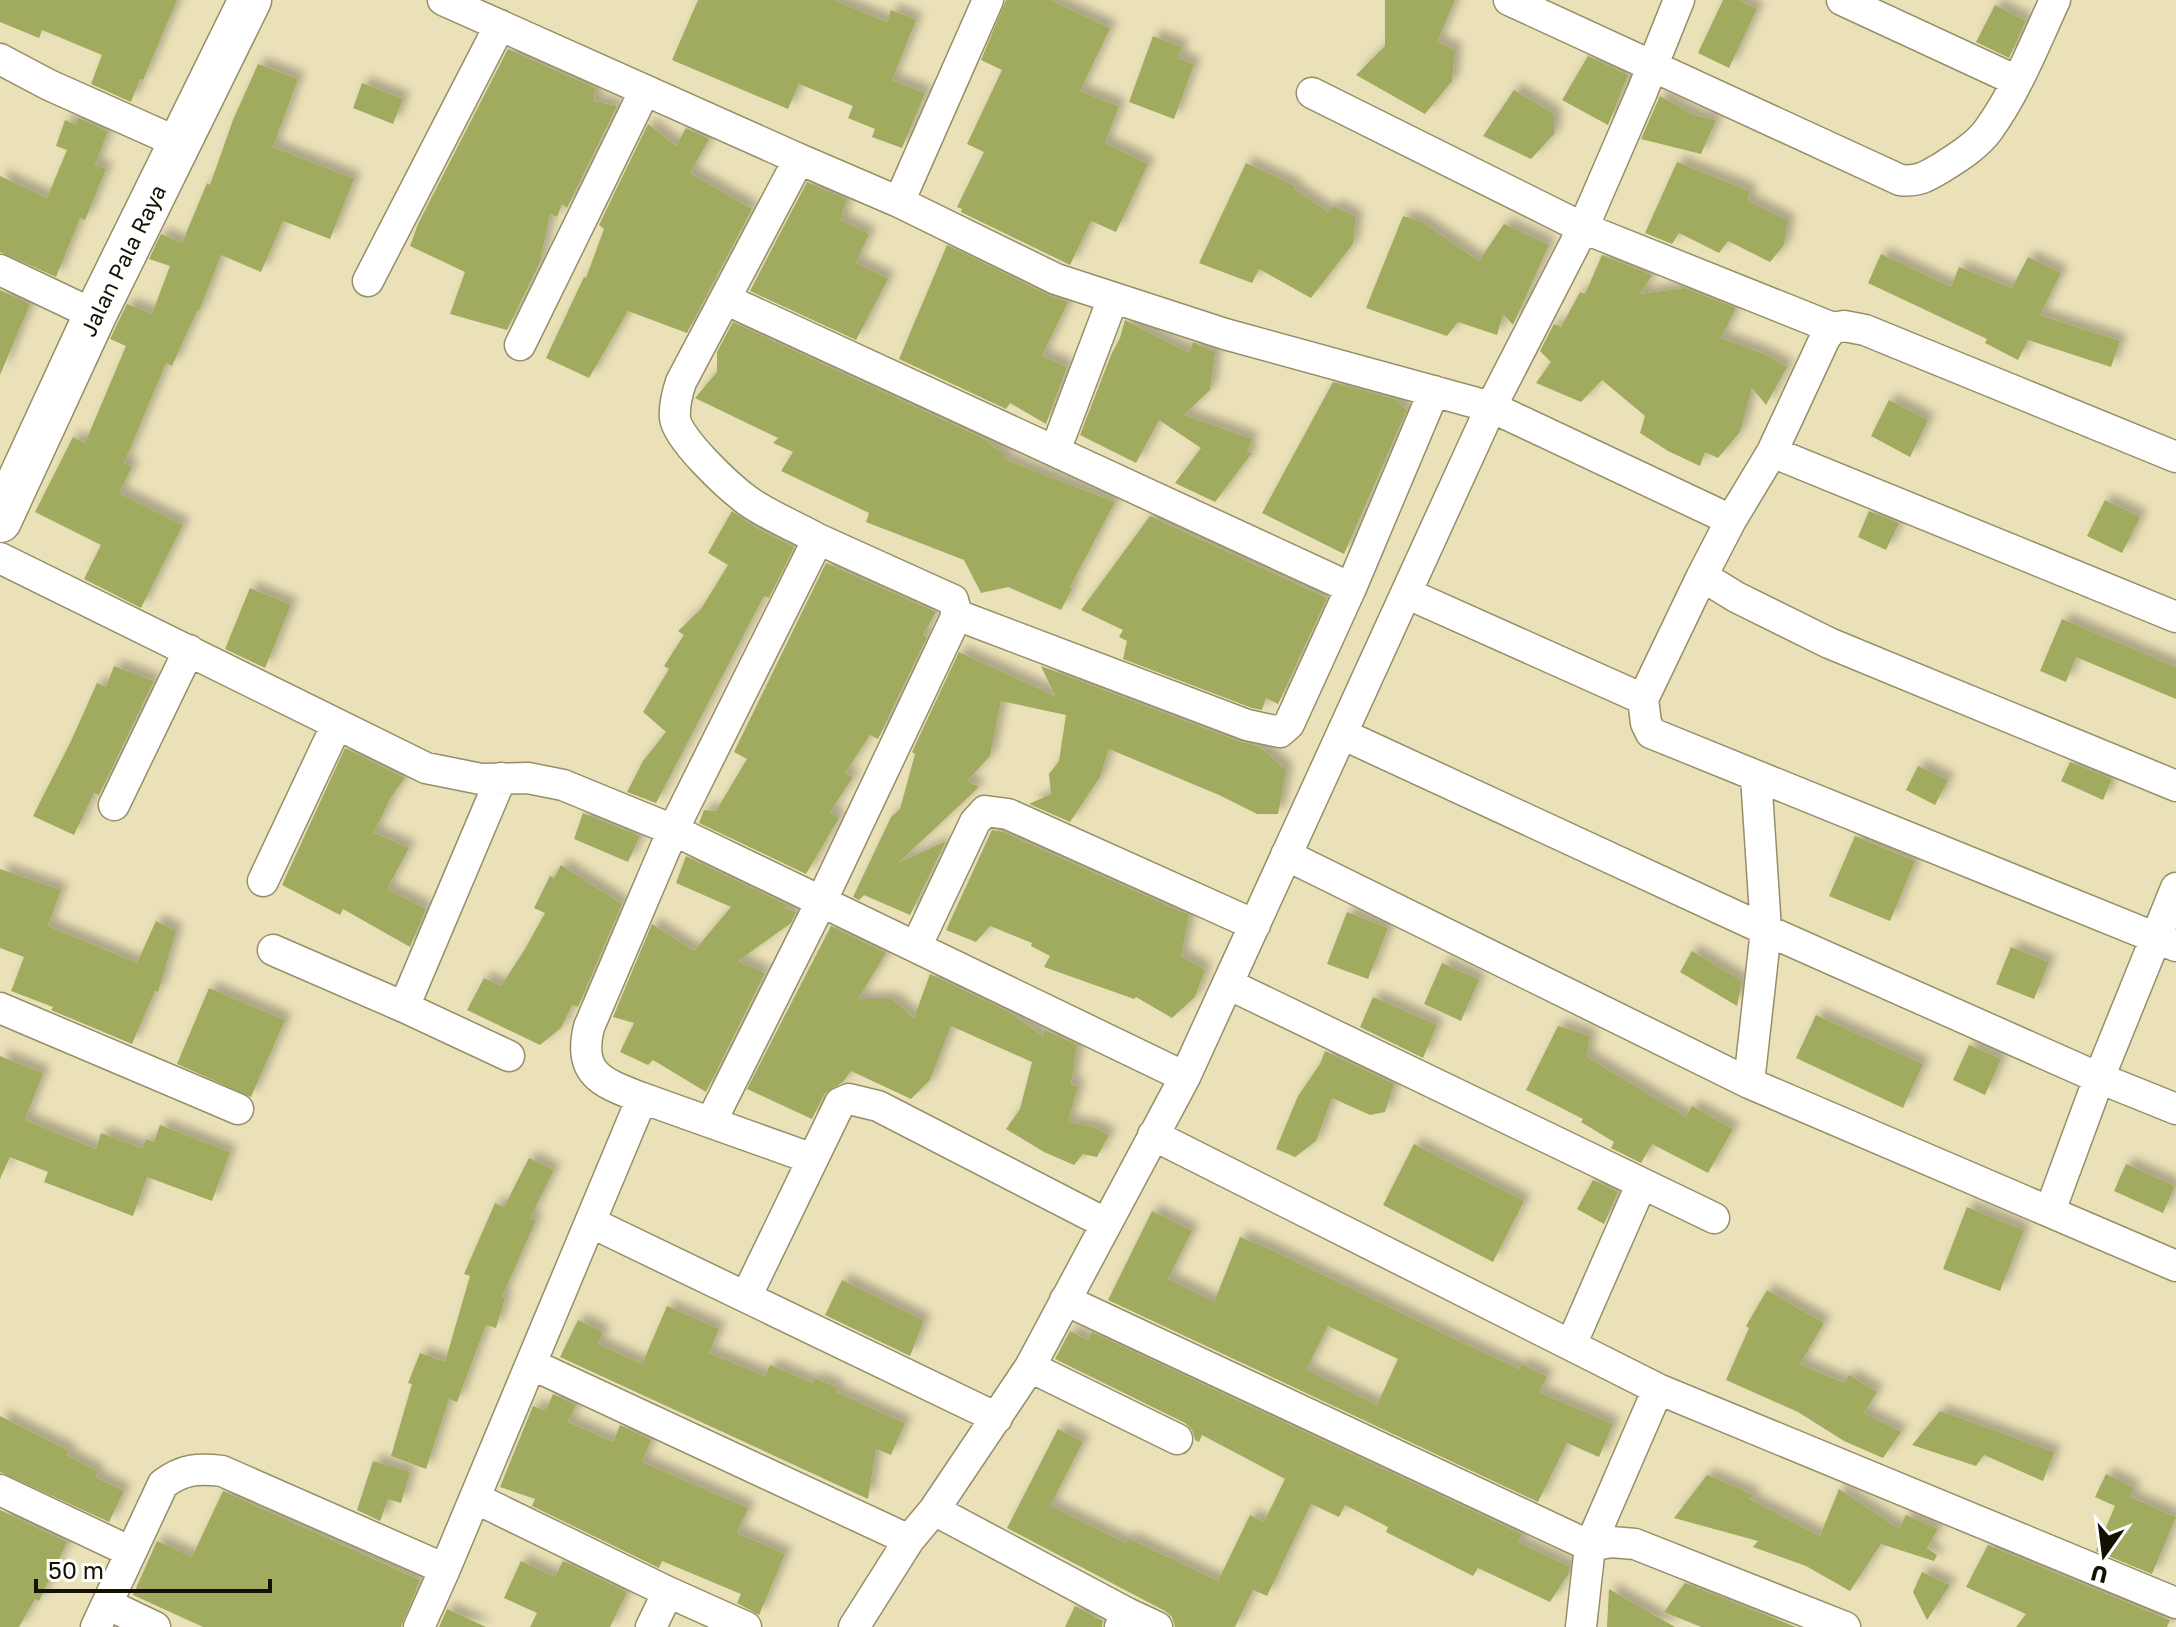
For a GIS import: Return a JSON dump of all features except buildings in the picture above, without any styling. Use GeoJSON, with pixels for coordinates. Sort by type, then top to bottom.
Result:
{"type":"FeatureCollection","features":[{"type":"Feature","properties":{"kind":"main road","name":"Jalan Pala Raya"},"geometry":{"type":"LineString","coordinates":[[0,521],[11,470],[95,315],[250,0]]}},
{"type":"Feature","properties":{"kind":"street"},"geometry":{"type":"LineString","coordinates":[[443,0],[899,202],[1056,279],[1225,334],[1491,407],[1731,520]]}},
{"type":"Feature","properties":{"kind":"street"},"geometry":{"type":"LineString","coordinates":[[899,202],[988,0]]}},
{"type":"Feature","properties":{"kind":"street"},"geometry":{"type":"LineString","coordinates":[[1509,0],[1900,180],[1910,181],[1919,181],[1957,158],[1988,130],[2017,81],[2055,0]]}},
{"type":"Feature","properties":{"kind":"street"},"geometry":{"type":"LineString","coordinates":[[854,1627],[909,1540],[934,1510],[1030,1367],[1185,1077],[1491,407],[1583,228],[1679,0]]}},
{"type":"Feature","properties":{"kind":"street"},"geometry":{"type":"LineString","coordinates":[[1842,0],[2017,81]]}},
{"type":"Feature","properties":{"kind":"street"},"geometry":{"type":"LineString","coordinates":[[368,281],[500,25]]}},
{"type":"Feature","properties":{"kind":"street"},"geometry":{"type":"LineString","coordinates":[[0,59],[49,85],[179,143]]}},
{"type":"Feature","properties":{"kind":"street"},"geometry":{"type":"LineString","coordinates":[[520,345],[645,90]]}},
{"type":"Feature","properties":{"kind":"street"},"geometry":{"type":"LineString","coordinates":[[1312,93],[1583,228],[1833,328],[1844,326],[1865,330],[2176,457]]}},
{"type":"Feature","properties":{"kind":"street"},"geometry":{"type":"LineString","coordinates":[[711,1122],[821,902],[957,615],[953,600],[818,539],[748,501],[713,470],[675,422],[676,398],[681,382],[799,159]]}},
{"type":"Feature","properties":{"kind":"street"},"geometry":{"type":"LineString","coordinates":[[0,270],[95,315]]}},
{"type":"Feature","properties":{"kind":"street"},"geometry":{"type":"LineString","coordinates":[[1055,451],[1113,298]]}},
{"type":"Feature","properties":{"kind":"street"},"geometry":{"type":"LineString","coordinates":[[725,299],[1351,588]]}},
{"type":"Feature","properties":{"kind":"street"},"geometry":{"type":"LineString","coordinates":[[1833,328],[1825,338],[1772,452],[1702,576],[1643,699],[1646,723],[1651,733],[2166,942]]}},
{"type":"Feature","properties":{"kind":"street"},"geometry":{"type":"LineString","coordinates":[[957,615],[1247,725],[1280,732],[1289,724],[1351,588],[1434,391]]}},
{"type":"Feature","properties":{"kind":"street"},"geometry":{"type":"LineString","coordinates":[[1772,452],[2176,617]]}},
{"type":"Feature","properties":{"kind":"street"},"geometry":{"type":"LineString","coordinates":[[813,1159],[617,1088],[592,1072],[583,1048],[589,1027],[673,830],[818,539]]}},
{"type":"Feature","properties":{"kind":"street"},"geometry":{"type":"LineString","coordinates":[[0,558],[426,768],[481,779],[528,778],[563,785],[673,830],[1185,1077]]}},
{"type":"Feature","properties":{"kind":"street"},"geometry":{"type":"LineString","coordinates":[[1702,576],[1736,597],[1829,643],[2176,786]]}},
{"type":"Feature","properties":{"kind":"street"},"geometry":{"type":"LineString","coordinates":[[1406,593],[1643,699]]}},
{"type":"Feature","properties":{"kind":"street"},"geometry":{"type":"LineString","coordinates":[[114,805],[189,650]]}},
{"type":"Feature","properties":{"kind":"street"},"geometry":{"type":"LineString","coordinates":[[263,881],[337,724]]}},
{"type":"Feature","properties":{"kind":"street"},"geometry":{"type":"LineString","coordinates":[[1342,734],[1766,930],[2176,1109]]}},
{"type":"Feature","properties":{"kind":"street"},"geometry":{"type":"LineString","coordinates":[[1749,1083],[1766,930],[1756,776]]}},
{"type":"Feature","properties":{"kind":"street"},"geometry":{"type":"LineString","coordinates":[[404,1007],[501,778]]}},
{"type":"Feature","properties":{"kind":"street"},"geometry":{"type":"LineString","coordinates":[[916,947],[975,822],[985,811],[1008,814],[1255,925]]}},
{"type":"Feature","properties":{"kind":"street"},"geometry":{"type":"LineString","coordinates":[[1286,855],[1749,1083],[2176,1266]]}},
{"type":"Feature","properties":{"kind":"street"},"geometry":{"type":"LineString","coordinates":[[2050,1211],[2099,1078],[2166,942],[2176,888]]}},
{"type":"Feature","properties":{"kind":"street"},"geometry":{"type":"LineString","coordinates":[[273,950],[509,1056]]}},
{"type":"Feature","properties":{"kind":"street"},"geometry":{"type":"LineString","coordinates":[[1228,984],[1714,1218]]}},
{"type":"Feature","properties":{"kind":"street"},"geometry":{"type":"LineString","coordinates":[[0,1008],[238,1109]]}},
{"type":"Feature","properties":{"kind":"street"},"geometry":{"type":"LineString","coordinates":[[419,1627],[642,1098]]}},
{"type":"Feature","properties":{"kind":"street"},"geometry":{"type":"LineString","coordinates":[[746,1297],[840,1103],[849,1099],[878,1106],[1105,1223]]}},
{"type":"Feature","properties":{"kind":"street"},"geometry":{"type":"LineString","coordinates":[[1153,1135],[1658,1389],[2176,1603]]}},
{"type":"Feature","properties":{"kind":"street"},"geometry":{"type":"LineString","coordinates":[[1571,1345],[1641,1185]]}},
{"type":"Feature","properties":{"kind":"street"},"geometry":{"type":"LineString","coordinates":[[590,1222],[997,1418]]}},
{"type":"Feature","properties":{"kind":"street"},"geometry":{"type":"LineString","coordinates":[[1065,1300],[1590,1546],[1611,1542],[1635,1544],[1845,1627]]}},
{"type":"Feature","properties":{"kind":"street"},"geometry":{"type":"LineString","coordinates":[[531,1364],[909,1540]]}},
{"type":"Feature","properties":{"kind":"street"},"geometry":{"type":"LineString","coordinates":[[1030,1367],[1177,1439]]}},
{"type":"Feature","properties":{"kind":"street"},"geometry":{"type":"LineString","coordinates":[[1581,1627],[1590,1546],[1658,1389]]}},
{"type":"Feature","properties":{"kind":"street"},"geometry":{"type":"LineString","coordinates":[[155,1627],[101,1615],[163,1484],[176,1474],[196,1468],[222,1471],[445,1569]]}},
{"type":"Feature","properties":{"kind":"street"},"geometry":{"type":"LineString","coordinates":[[0,1490],[131,1552]]}},
{"type":"Feature","properties":{"kind":"street"},"geometry":{"type":"LineString","coordinates":[[475,1498],[746,1627]]}},
{"type":"Feature","properties":{"kind":"street"},"geometry":{"type":"LineString","coordinates":[[934,1510],[1124,1620],[1157,1627]]}},
{"type":"Feature","properties":{"kind":"street"},"geometry":{"type":"LineString","coordinates":[[651,1627],[668,1592]]}}]}
